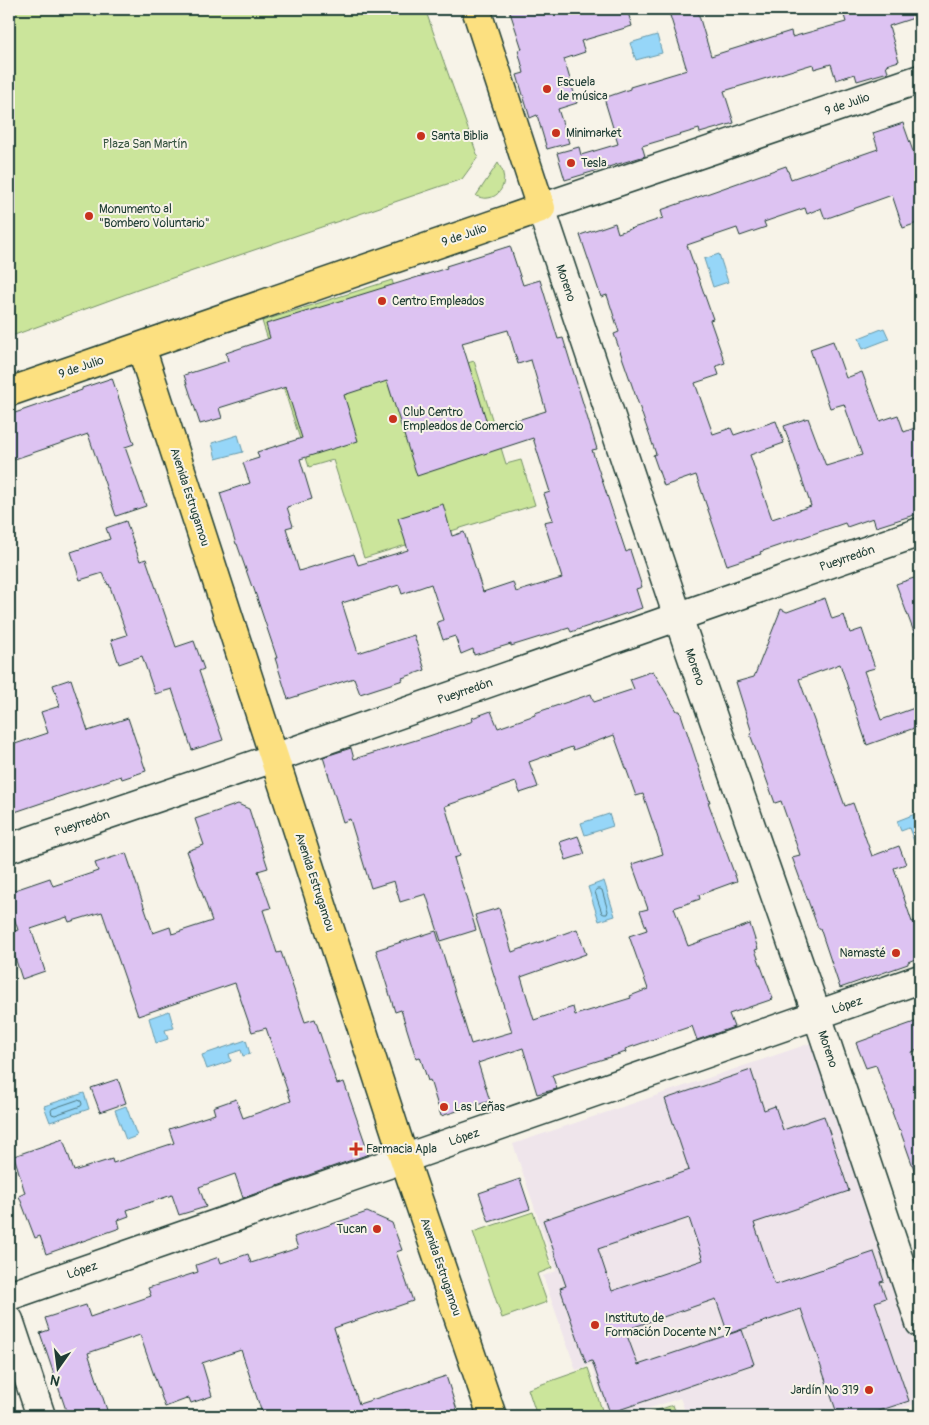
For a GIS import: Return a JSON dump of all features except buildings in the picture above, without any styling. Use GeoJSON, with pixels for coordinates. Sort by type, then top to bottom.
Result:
{"type":"FeatureCollection","features":[{"type":"Feature","properties":{"kind":"main road","name":"Moreno"},"geometry":{"type":"LineString","coordinates":[[476,9],[541,208]]}},
{"type":"Feature","properties":{"kind":"main road","name":"9 de Julio"},"geometry":{"type":"LineString","coordinates":[[9,392],[541,208]]}},
{"type":"Feature","properties":{"kind":"main road","name":"Avenida Estrugamou"},"geometry":{"type":"LineString","coordinates":[[141,346],[404,1158],[492,1416]]}},
{"type":"Feature","properties":{"kind":"street","name":"9 de Julio"},"geometry":{"type":"LineString","coordinates":[[541,208],[920,79]]}},
{"type":"Feature","properties":{"kind":"street","name":"Moreno"},"geometry":{"type":"LineString","coordinates":[[541,208],[678,617],[817,1015],[920,1323]]}},
{"type":"Feature","properties":{"kind":"street","name":"Pueyrredón"},"geometry":{"type":"LineString","coordinates":[[9,848],[274,758],[920,532]]}},
{"type":"Feature","properties":{"kind":"street","name":"López"},"geometry":{"type":"LineString","coordinates":[[9,1296],[920,979]]}},
{"type":"Feature","properties":{"kind":"street"},"geometry":{"type":"LineString","coordinates":[[9,1320],[41,1416]]}},
{"type":"Feature","properties":{"kind":"shaded area"},"geometry":{"type":"Polygon","coordinates":[[[811,1043],[920,1361],[920,1402],[878,1416],[687,1416],[680,1398],[626,1416],[608,1416],[591,1365],[576,1370],[543,1276],[556,1271],[513,1144],[811,1043]]]}},
{"type":"Feature","properties":{"kind":"green space","name":"Plaza San Martín"},"geometry":{"type":"Polygon","coordinates":[[[9,9],[425,9],[478,157],[462,179],[140,289],[9,337],[9,9]]]}},
{"type":"Feature","properties":{"kind":"green space"},"geometry":{"type":"Polygon","coordinates":[[[498,163],[504,178],[501,190],[492,197],[476,196],[498,163]]]}},
{"type":"Feature","properties":{"kind":"green space","name":"Club Centro Empleados de Comercio"},"geometry":{"type":"Polygon","coordinates":[[[392,280],[422,377],[474,361],[506,464],[521,460],[535,505],[364,558],[333,460],[309,467],[262,321],[392,280]]]}},
{"type":"Feature","properties":{"kind":"green space"},"geometry":{"type":"Polygon","coordinates":[[[533,1212],[552,1268],[537,1274],[547,1302],[502,1318],[473,1232],[533,1212]]]}},
{"type":"Feature","properties":{"kind":"green space"},"geometry":{"type":"Polygon","coordinates":[[[588,1368],[604,1416],[537,1416],[528,1389],[588,1368]]]}},
{"type":"Feature","properties":{"kind":"green space"},"geometry":{"type":"Polygon","coordinates":[[[673,1405],[677,1416],[641,1416],[673,1405]]]}},
{"type":"Feature","properties":{"kind":"water"},"geometry":{"type":"Polygon","coordinates":[[[657,35],[662,53],[636,60],[630,43],[657,35]]]}},
{"type":"Feature","properties":{"kind":"water"},"geometry":{"type":"Polygon","coordinates":[[[719,254],[728,282],[713,287],[704,259],[719,254]]]}},
{"type":"Feature","properties":{"kind":"water"},"geometry":{"type":"Polygon","coordinates":[[[884,328],[889,339],[863,349],[859,338],[884,328]]]}},
{"type":"Feature","properties":{"kind":"water"},"geometry":{"type":"Polygon","coordinates":[[[238,435],[243,452],[216,459],[212,443],[238,435]]]}},
{"type":"Feature","properties":{"kind":"water"},"geometry":{"type":"Polygon","coordinates":[[[609,814],[613,826],[585,835],[581,823],[609,814]]]}},
{"type":"Feature","properties":{"kind":"water"},"geometry":{"type":"Polygon","coordinates":[[[915,814],[920,829],[920,838],[914,841],[909,828],[901,831],[897,821],[915,814]]]}},
{"type":"Feature","properties":{"kind":"water"},"geometry":{"type":"Polygon","coordinates":[[[604,881],[615,916],[599,921],[588,887],[604,881]]]}},
{"type":"Feature","properties":{"kind":"water"},"geometry":{"type":"Polygon","coordinates":[[[169,1011],[174,1028],[165,1030],[168,1039],[156,1043],[149,1018],[169,1011]]]}},
{"type":"Feature","properties":{"kind":"water"},"geometry":{"type":"Polygon","coordinates":[[[246,1040],[250,1054],[243,1056],[241,1050],[229,1054],[231,1061],[207,1069],[202,1055],[246,1040]]]}},
{"type":"Feature","properties":{"kind":"water"},"geometry":{"type":"Polygon","coordinates":[[[84,1093],[89,1109],[50,1122],[44,1106],[84,1093]]]}},
{"type":"Feature","properties":{"kind":"water"},"geometry":{"type":"Polygon","coordinates":[[[126,1106],[137,1136],[126,1140],[115,1110],[126,1106]]]}},
{"type":"Feature","properties":{"kind":"place","name":"Escuela de música"},"geometry":{"type":"Point","coordinates":[547,89]}},
{"type":"Feature","properties":{"kind":"place","name":"Minimarket"},"geometry":{"type":"Point","coordinates":[556,133]}},
{"type":"Feature","properties":{"kind":"place","name":"Santa Biblia"},"geometry":{"type":"Point","coordinates":[421,136]}},
{"type":"Feature","properties":{"kind":"place","name":"Tesla"},"geometry":{"type":"Point","coordinates":[571,163]}},
{"type":"Feature","properties":{"kind":"place","name":"Monumento al \"Bombero Voluntario\""},"geometry":{"type":"Point","coordinates":[89,216]}},
{"type":"Feature","properties":{"kind":"place","name":"Centro Empleados"},"geometry":{"type":"Point","coordinates":[382,301]}},
{"type":"Feature","properties":{"kind":"place","name":"Club Centro Empleados de Comercio"},"geometry":{"type":"Point","coordinates":[393,419]}},
{"type":"Feature","properties":{"kind":"place","name":"Namasté"},"geometry":{"type":"Point","coordinates":[896,953]}},
{"type":"Feature","properties":{"kind":"place","name":"Las Leñas"},"geometry":{"type":"Point","coordinates":[444,1107]}},
{"type":"Feature","properties":{"kind":"place","name":"Farmacia Apla"},"geometry":{"type":"Point","coordinates":[356,1149]}},
{"type":"Feature","properties":{"kind":"place","name":"Tucan"},"geometry":{"type":"Point","coordinates":[377,1229]}},
{"type":"Feature","properties":{"kind":"place","name":"Instituto de Formación Docente N° 7"},"geometry":{"type":"Point","coordinates":[595,1325]}},
{"type":"Feature","properties":{"kind":"place","name":"Jardín Nº 319"},"geometry":{"type":"Point","coordinates":[869,1390]}}]}
